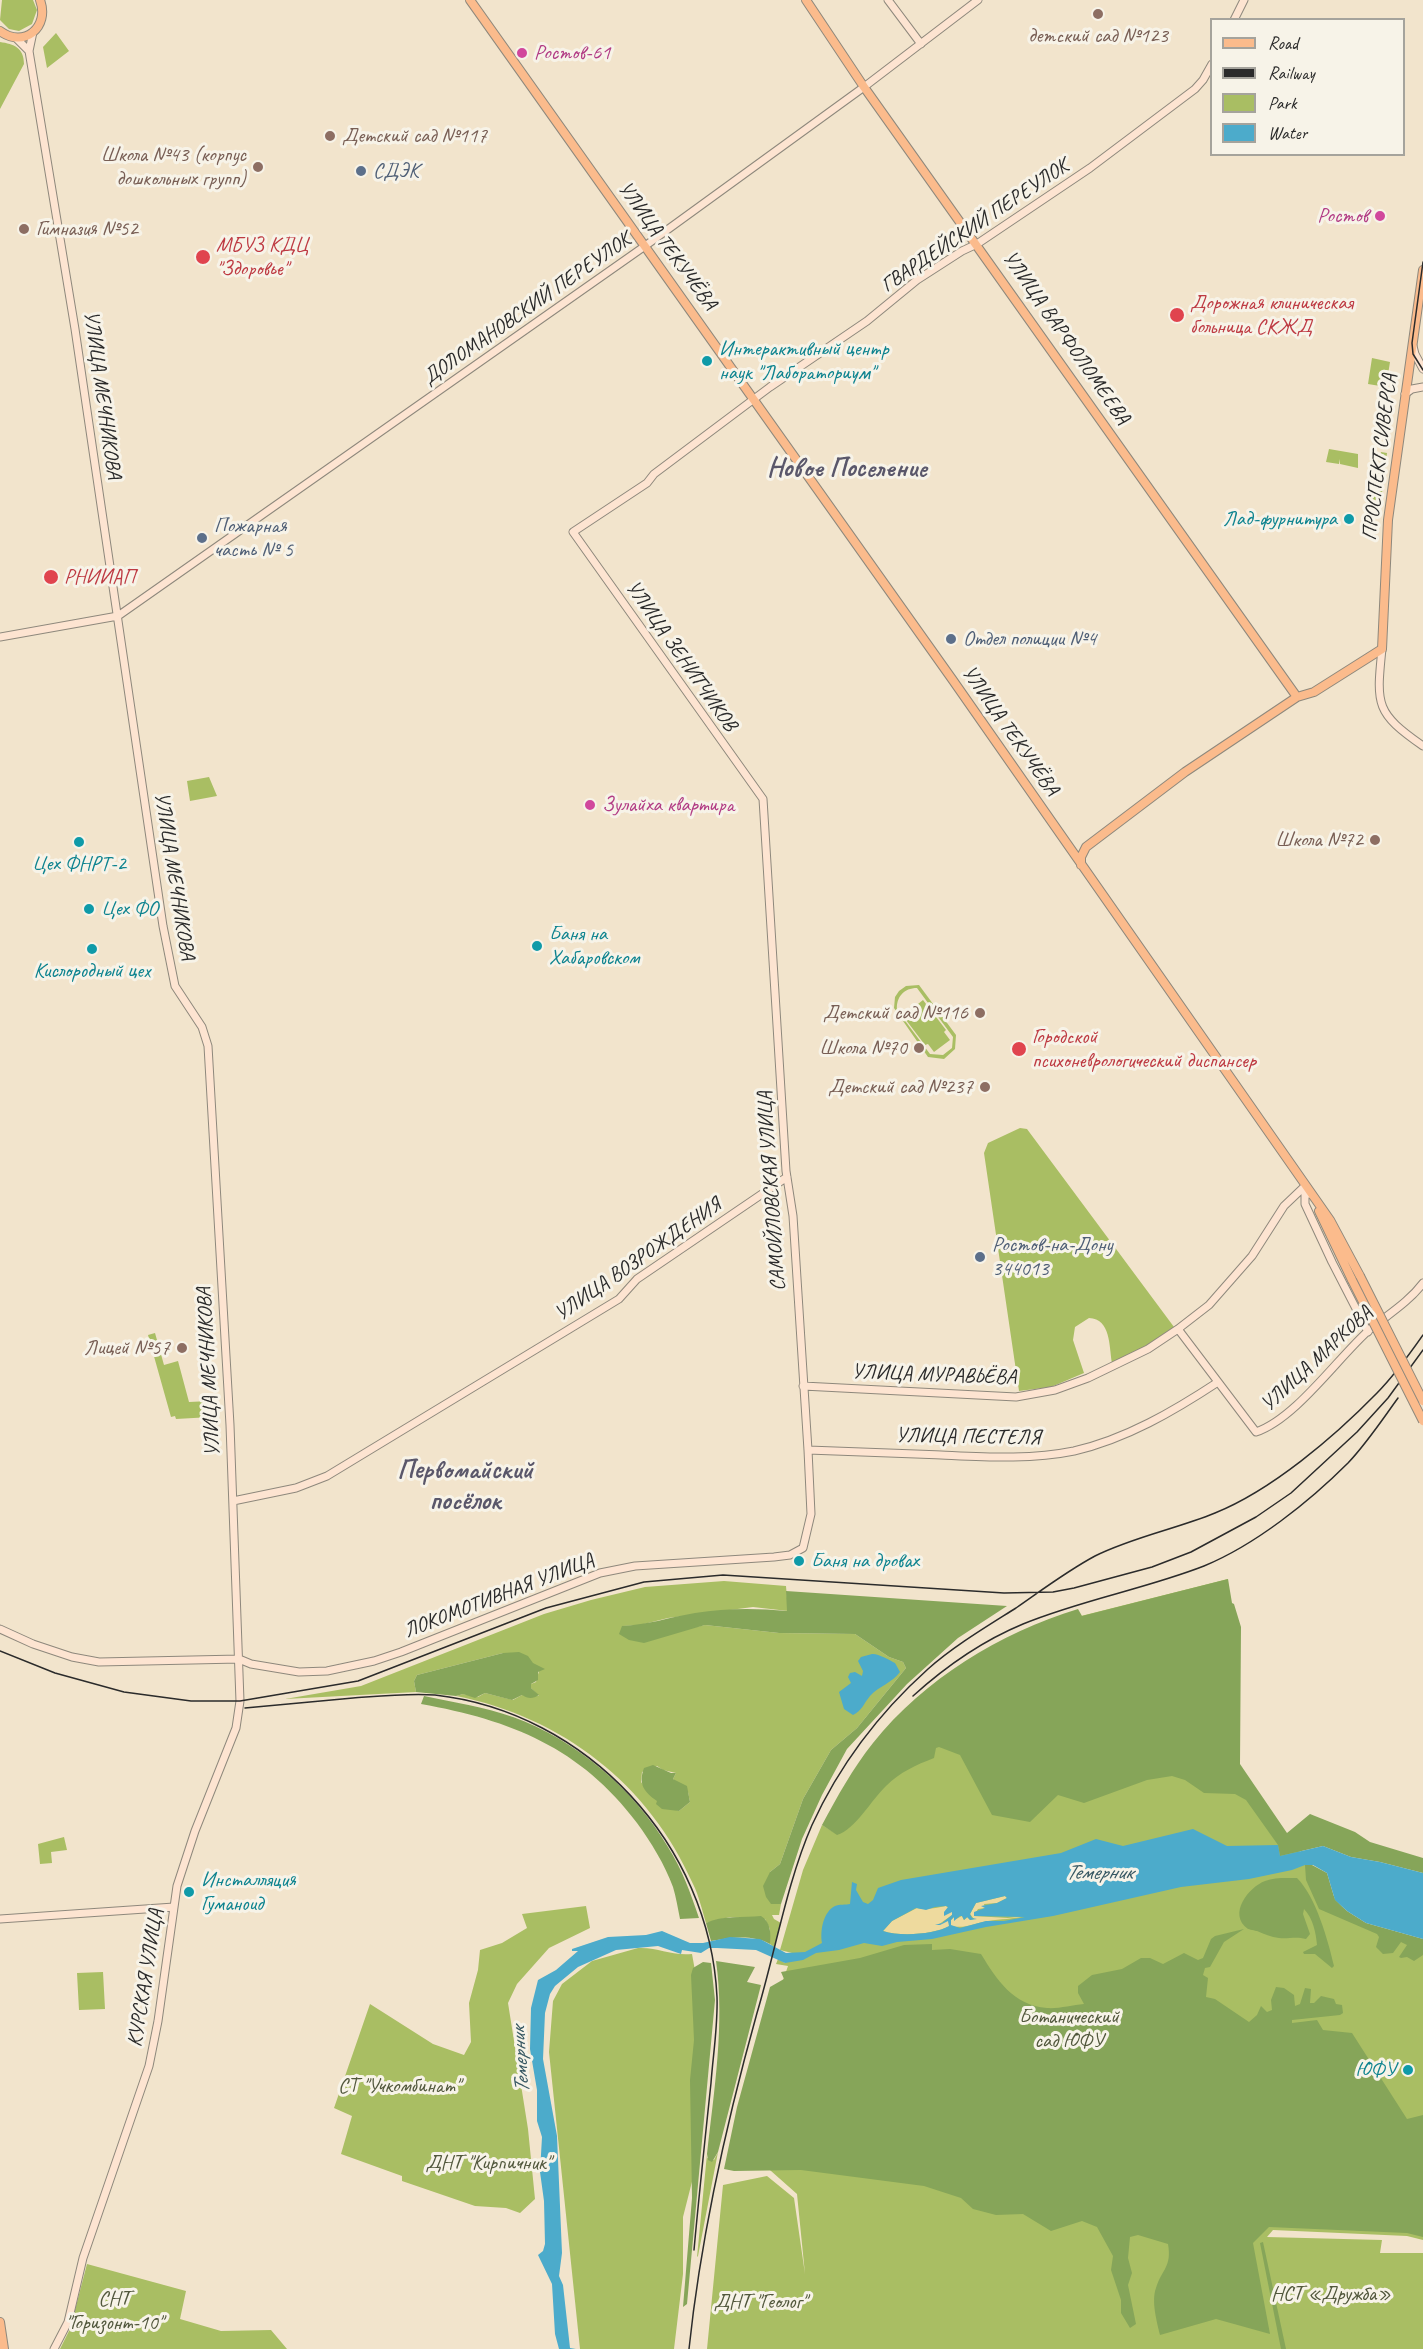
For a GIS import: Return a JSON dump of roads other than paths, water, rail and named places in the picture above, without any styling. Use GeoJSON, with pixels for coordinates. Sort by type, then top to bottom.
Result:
{"type":"FeatureCollection","features":[{"type":"Feature","properties":{"kind":"main road","name":"УЛИЦА ТЕКУЧЁВА"},"geometry":{"type":"LineString","coordinates":[[470,0],[959,689],[1308,1190]]}},
{"type":"Feature","properties":{"kind":"main road","name":"УЛИЦА ВАРФОЛОМЕЕВА"},"geometry":{"type":"LineString","coordinates":[[806,0],[864,87],[978,244],[1298,697]]}},
{"type":"Feature","properties":{"kind":"main road"},"geometry":{"type":"LineString","coordinates":[[0,31],[8,36],[33,32],[42,20],[43,3]]}},
{"type":"Feature","properties":{"kind":"main road","name":"ПРОСПЕКТ СИВЕРСА"},"geometry":{"type":"LineString","coordinates":[[1382,650],[1388,520],[1423,270]]}},
{"type":"Feature","properties":{"kind":"main road"},"geometry":{"type":"LineString","coordinates":[[1080,865],[1086,847],[1185,772],[1298,697],[1314,692],[1382,650]]}},
{"type":"Feature","properties":{"kind":"main road"},"geometry":{"type":"LineString","coordinates":[[1065,843],[1076,848],[1086,847]]}},
{"type":"Feature","properties":{"kind":"main road"},"geometry":{"type":"LineString","coordinates":[[1308,1190],[1330,1220],[1360,1275],[1423,1401]]}},
{"type":"Feature","properties":{"kind":"main road"},"geometry":{"type":"LineString","coordinates":[[1308,1190],[1423,1421]]}},
{"type":"Feature","properties":{"kind":"main road"},"geometry":{"type":"LineString","coordinates":[[0,2323],[4,2349]]}},
{"type":"Feature","properties":{"kind":"street"},"geometry":{"type":"LineString","coordinates":[[888,0],[921,44]]}},
{"type":"Feature","properties":{"kind":"street","name":"ДОЛОМАНОВСКИЙ ПЕРЕУЛОК"},"geometry":{"type":"LineString","coordinates":[[117,616],[645,246],[864,87],[978,0]]}},
{"type":"Feature","properties":{"kind":"street"},"geometry":{"type":"LineString","coordinates":[[1235,18],[1244,0]]}},
{"type":"Feature","properties":{"kind":"street","name":"УЛИЦА МЕЧНИКОВА"},"geometry":{"type":"LineString","coordinates":[[33,32],[29,51],[75,329],[163,926],[175,986],[201,1027],[208,1046],[233,1501],[240,1704]]}},
{"type":"Feature","properties":{"kind":"street"},"geometry":{"type":"LineString","coordinates":[[8,36],[29,51]]}},
{"type":"Feature","properties":{"kind":"street","name":"ГВАРДЕЙСКИЙ ПЕРЕУЛОК"},"geometry":{"type":"LineString","coordinates":[[573,532],[646,483],[654,474],[770,387],[867,321],[917,280],[962,251],[978,244],[1090,168],[1195,89],[1210,67]]}},
{"type":"Feature","properties":{"kind":"street"},"geometry":{"type":"LineString","coordinates":[[1408,372],[1415,368],[1423,368],[1415,354],[1413,343]]}},
{"type":"Feature","properties":{"kind":"street"},"geometry":{"type":"LineString","coordinates":[[1405,394],[1412,389],[1423,387]]}},
{"type":"Feature","properties":{"kind":"street","name":"УЛИЦА ЗЕНИТЧИКОВ"},"geometry":{"type":"LineString","coordinates":[[573,532],[763,799]]}},
{"type":"Feature","properties":{"kind":"street"},"geometry":{"type":"LineString","coordinates":[[0,637],[117,616]]}},
{"type":"Feature","properties":{"kind":"street"},"geometry":{"type":"LineString","coordinates":[[1382,650],[1379,681],[1381,705],[1391,723],[1423,746]]}},
{"type":"Feature","properties":{"kind":"street","name":"САМОЙЛОВСКАЯ УЛИЦА"},"geometry":{"type":"LineString","coordinates":[[763,799],[787,1177],[793,1216],[811,1514],[803,1548],[797,1552],[774,1557]]}},
{"type":"Feature","properties":{"kind":"street","name":"УЛИЦА ВОЗРОЖДЕНИЯ"},"geometry":{"type":"LineString","coordinates":[[233,1501],[296,1488],[317,1480],[385,1442],[619,1299],[637,1279],[787,1177]]}},
{"type":"Feature","properties":{"kind":"street"},"geometry":{"type":"LineString","coordinates":[[1308,1190],[1305,1194],[1305,1204],[1368,1332]]}},
{"type":"Feature","properties":{"kind":"street","name":"УЛИЦА МУРАВЬЁВА"},"geometry":{"type":"LineString","coordinates":[[803,1386],[1016,1397],[1055,1390],[1088,1378],[1131,1358],[1178,1329],[1209,1305],[1252,1256],[1284,1206],[1308,1190]]}},
{"type":"Feature","properties":{"kind":"street","name":"УЛИЦА МАРКОВА"},"geometry":{"type":"LineString","coordinates":[[1218,1382],[1256,1432],[1269,1426],[1292,1409],[1368,1332],[1399,1308],[1423,1283]]}},
{"type":"Feature","properties":{"kind":"street"},"geometry":{"type":"LineString","coordinates":[[1178,1329],[1218,1382]]}},
{"type":"Feature","properties":{"kind":"street","name":"УЛИЦА ПЕСТЕЛЯ"},"geometry":{"type":"LineString","coordinates":[[808,1450],[1022,1458],[1075,1450],[1119,1436],[1151,1422],[1218,1382]]}},
{"type":"Feature","properties":{"kind":"street","name":"ЛОКОМОТИВНАЯ УЛИЦА"},"geometry":{"type":"LineString","coordinates":[[0,1629],[33,1644],[72,1657],[99,1662],[239,1659],[251,1664],[299,1672],[327,1671],[374,1661],[400,1652],[600,1573],[635,1566],[774,1557]]}},
{"type":"Feature","properties":{"kind":"street","name":"КУРСКАЯ УЛИЦА"},"geometry":{"type":"LineString","coordinates":[[54,2349],[68,2322],[83,2258],[149,2066],[159,2021],[174,1907],[183,1867],[236,1728],[240,1704]]}},
{"type":"Feature","properties":{"kind":"street"},"geometry":{"type":"LineString","coordinates":[[0,1919],[174,1907]]}},
{"type":"Feature","properties":{"kind":"water"},"geometry":{"type":"Polygon","coordinates":[[[872,1654],[895,1663],[900,1672],[874,1693],[853,1715],[844,1709],[839,1692],[851,1683],[848,1677],[850,1673],[855,1672],[862,1676],[863,1671],[858,1661],[861,1657],[872,1654]]]}},
{"type":"Feature","properties":{"kind":"water","name":"Темерник"},"geometry":{"type":"Polygon","coordinates":[[[1193,1829],[1227,1846],[1278,1845],[1280,1856],[1323,1846],[1351,1857],[1423,1873],[1423,1939],[1366,1923],[1335,1900],[1327,1873],[1313,1865],[1305,1865],[1249,1879],[1181,1887],[1053,1916],[932,1939],[897,1942],[882,1946],[864,1943],[816,1953],[803,1960],[785,1963],[756,1950],[709,1948],[701,1953],[682,1950],[681,1954],[658,1946],[616,1950],[578,1967],[555,1986],[550,1994],[545,2013],[543,2059],[557,2136],[562,2253],[559,2276],[563,2285],[570,2348],[576,2349],[559,2349],[555,2334],[552,2284],[538,2255],[543,2251],[545,2244],[544,2201],[540,2172],[542,2137],[537,2121],[537,2090],[530,2049],[531,2008],[538,1980],[556,1970],[578,1951],[572,1951],[572,1949],[608,1937],[646,1935],[662,1931],[690,1943],[703,1943],[730,1937],[760,1939],[786,1953],[805,1952],[822,1943],[823,1922],[831,1909],[837,1905],[850,1904],[852,1882],[857,1884],[856,1890],[863,1902],[868,1904],[873,1900],[878,1888],[901,1880],[1061,1853],[1096,1839],[1123,1846],[1193,1829]],[[1005,1896],[976,1903],[970,1914],[972,1918],[977,1919],[970,1920],[967,1917],[964,1920],[960,1916],[954,1921],[954,1917],[951,1925],[960,1928],[986,1921],[1004,1921],[1025,1917],[974,1916],[974,1912],[985,1908],[981,1906],[997,1903],[1007,1898],[1005,1896]],[[948,1907],[926,1910],[916,1908],[892,1921],[883,1931],[908,1934],[943,1929],[949,1926],[948,1921],[940,1925],[935,1925],[942,1923],[952,1915],[952,1912],[944,1916],[948,1907]]]}},
{"type":"Feature","properties":{"kind":"tram line"},"geometry":{"type":"LineString","coordinates":[[1423,262],[1412,343],[1413,354],[1423,370]]}},
{"type":"Feature","properties":{"kind":"railway"},"geometry":{"type":"LineString","coordinates":[[689,2349],[700,2264],[716,2180],[735,2096],[788,1894],[812,1825],[835,1782],[862,1741],[893,1704],[928,1669],[970,1637],[1074,1568],[1124,1544],[1215,1513],[1237,1503],[1280,1477],[1360,1410],[1389,1380],[1423,1335]]}},
{"type":"Feature","properties":{"kind":"railway"},"geometry":{"type":"LineString","coordinates":[[0,1651],[55,1673],[124,1692],[191,1701],[240,1701],[358,1681],[546,1608],[644,1582],[723,1575],[1004,1593],[1053,1592],[1074,1588],[1152,1567],[1191,1552],[1256,1517],[1291,1493],[1357,1432],[1388,1398],[1423,1350]]}},
{"type":"Feature","properties":{"kind":"railway"},"geometry":{"type":"LineString","coordinates":[[913,1696],[965,1656],[993,1638],[1023,1624],[1067,1608],[1182,1574],[1243,1547],[1299,1507],[1333,1478],[1362,1448],[1398,1398]]}},
{"type":"Feature","properties":{"kind":"railway"},"geometry":{"type":"LineString","coordinates":[[245,1708],[415,1694],[435,1695],[490,1707],[542,1728],[589,1758],[630,1795],[665,1839],[691,1888],[709,1941],[717,1997],[717,2019],[694,2250]]}},
{"type":"Feature","properties":{"kind":"place","name":"детский сад №123"},"geometry":{"type":"Point","coordinates":[1098,14]}},
{"type":"Feature","properties":{"kind":"place","name":"Ростов-61"},"geometry":{"type":"Point","coordinates":[522,53]}},
{"type":"Feature","properties":{"kind":"place","name":"Детский сад №117"},"geometry":{"type":"Point","coordinates":[330,136]}},
{"type":"Feature","properties":{"kind":"place","name":"Школа №43 (корпус дошкольных групп)"},"geometry":{"type":"Point","coordinates":[258,167]}},
{"type":"Feature","properties":{"kind":"place","name":"СДЭК"},"geometry":{"type":"Point","coordinates":[361,171]}},
{"type":"Feature","properties":{"kind":"place","name":"Ростов"},"geometry":{"type":"Point","coordinates":[1380,216]}},
{"type":"Feature","properties":{"kind":"place","name":"Гимназия №52"},"geometry":{"type":"Point","coordinates":[24,229]}},
{"type":"Feature","properties":{"kind":"place","name":"МБУЗ КДЦ \"Здоровье\""},"geometry":{"type":"Point","coordinates":[203,257]}},
{"type":"Feature","properties":{"kind":"place","name":"Дорожная клиническая больница СКЖД"},"geometry":{"type":"Point","coordinates":[1177,315]}},
{"type":"Feature","properties":{"kind":"place","name":"Интерактивный центр наук \"Лабораториум\""},"geometry":{"type":"Point","coordinates":[707,361]}},
{"type":"Feature","properties":{"kind":"place","name":"Лад-фурнитура"},"geometry":{"type":"Point","coordinates":[1349,519]}},
{"type":"Feature","properties":{"kind":"place","name":"Пожарная часть № 5"},"geometry":{"type":"Point","coordinates":[202,538]}},
{"type":"Feature","properties":{"kind":"place","name":"РНИИАП"},"geometry":{"type":"Point","coordinates":[51,577]}},
{"type":"Feature","properties":{"kind":"place","name":"Отдел полиции №4"},"geometry":{"type":"Point","coordinates":[951,639]}},
{"type":"Feature","properties":{"kind":"place","name":"Зулайха квартира"},"geometry":{"type":"Point","coordinates":[590,805]}},
{"type":"Feature","properties":{"kind":"place","name":"Школа №72"},"geometry":{"type":"Point","coordinates":[1375,840]}},
{"type":"Feature","properties":{"kind":"place","name":"Цех ФНРТ-2"},"geometry":{"type":"Point","coordinates":[79,842]}},
{"type":"Feature","properties":{"kind":"place","name":"Цех ФО"},"geometry":{"type":"Point","coordinates":[89,909]}},
{"type":"Feature","properties":{"kind":"place","name":"Баня на Хабаровском"},"geometry":{"type":"Point","coordinates":[537,946]}},
{"type":"Feature","properties":{"kind":"place","name":"Кислородный цех"},"geometry":{"type":"Point","coordinates":[92,949]}},
{"type":"Feature","properties":{"kind":"place","name":"Детский сад №116"},"geometry":{"type":"Point","coordinates":[980,1013]}},
{"type":"Feature","properties":{"kind":"place","name":"Школа №70"},"geometry":{"type":"Point","coordinates":[919,1048]}},
{"type":"Feature","properties":{"kind":"place","name":"Городской психоневрологический диспансер"},"geometry":{"type":"Point","coordinates":[1019,1049]}},
{"type":"Feature","properties":{"kind":"place","name":"Детский сад №237"},"geometry":{"type":"Point","coordinates":[985,1087]}},
{"type":"Feature","properties":{"kind":"place","name":"Ростов-на-Дону 344013"},"geometry":{"type":"Point","coordinates":[980,1257]}},
{"type":"Feature","properties":{"kind":"place","name":"Лицей №57"},"geometry":{"type":"Point","coordinates":[182,1348]}},
{"type":"Feature","properties":{"kind":"place","name":"Баня на дровах"},"geometry":{"type":"Point","coordinates":[799,1561]}},
{"type":"Feature","properties":{"kind":"place","name":"Инсталляция Гуманоид"},"geometry":{"type":"Point","coordinates":[189,1892]}},
{"type":"Feature","properties":{"kind":"place","name":"ЮФУ"},"geometry":{"type":"Point","coordinates":[1408,2070]}},
{"type":"Feature","properties":{"kind":"district","name":"Новое Поселение"},"geometry":{"type":"Point","coordinates":[847,469]}},
{"type":"Feature","properties":{"kind":"district","name":"Первомайский посёлок"},"geometry":{"type":"Point","coordinates":[465,1486]}},
{"type":"Feature","properties":{"kind":"park label","name":"Ботанический сад ЮФУ"},"geometry":{"type":"Point","coordinates":[1069,2029]}},
{"type":"Feature","properties":{"kind":"park label","name":"СТ \"Учкомбинат\""},"geometry":{"type":"Point","coordinates":[399,2086]}},
{"type":"Feature","properties":{"kind":"park label","name":"ДНТ \"Кирпичник\""},"geometry":{"type":"Point","coordinates":[488,2163]}},
{"type":"Feature","properties":{"kind":"park label","name":"НСТ «Дружба»"},"geometry":{"type":"Point","coordinates":[1331,2294]}},
{"type":"Feature","properties":{"kind":"park label","name":"ДНТ \"Геолог\""},"geometry":{"type":"Point","coordinates":[760,2302]}},
{"type":"Feature","properties":{"kind":"park label","name":"СНТ \"Горизонт-10\""},"geometry":{"type":"Point","coordinates":[114,2311]}}]}
